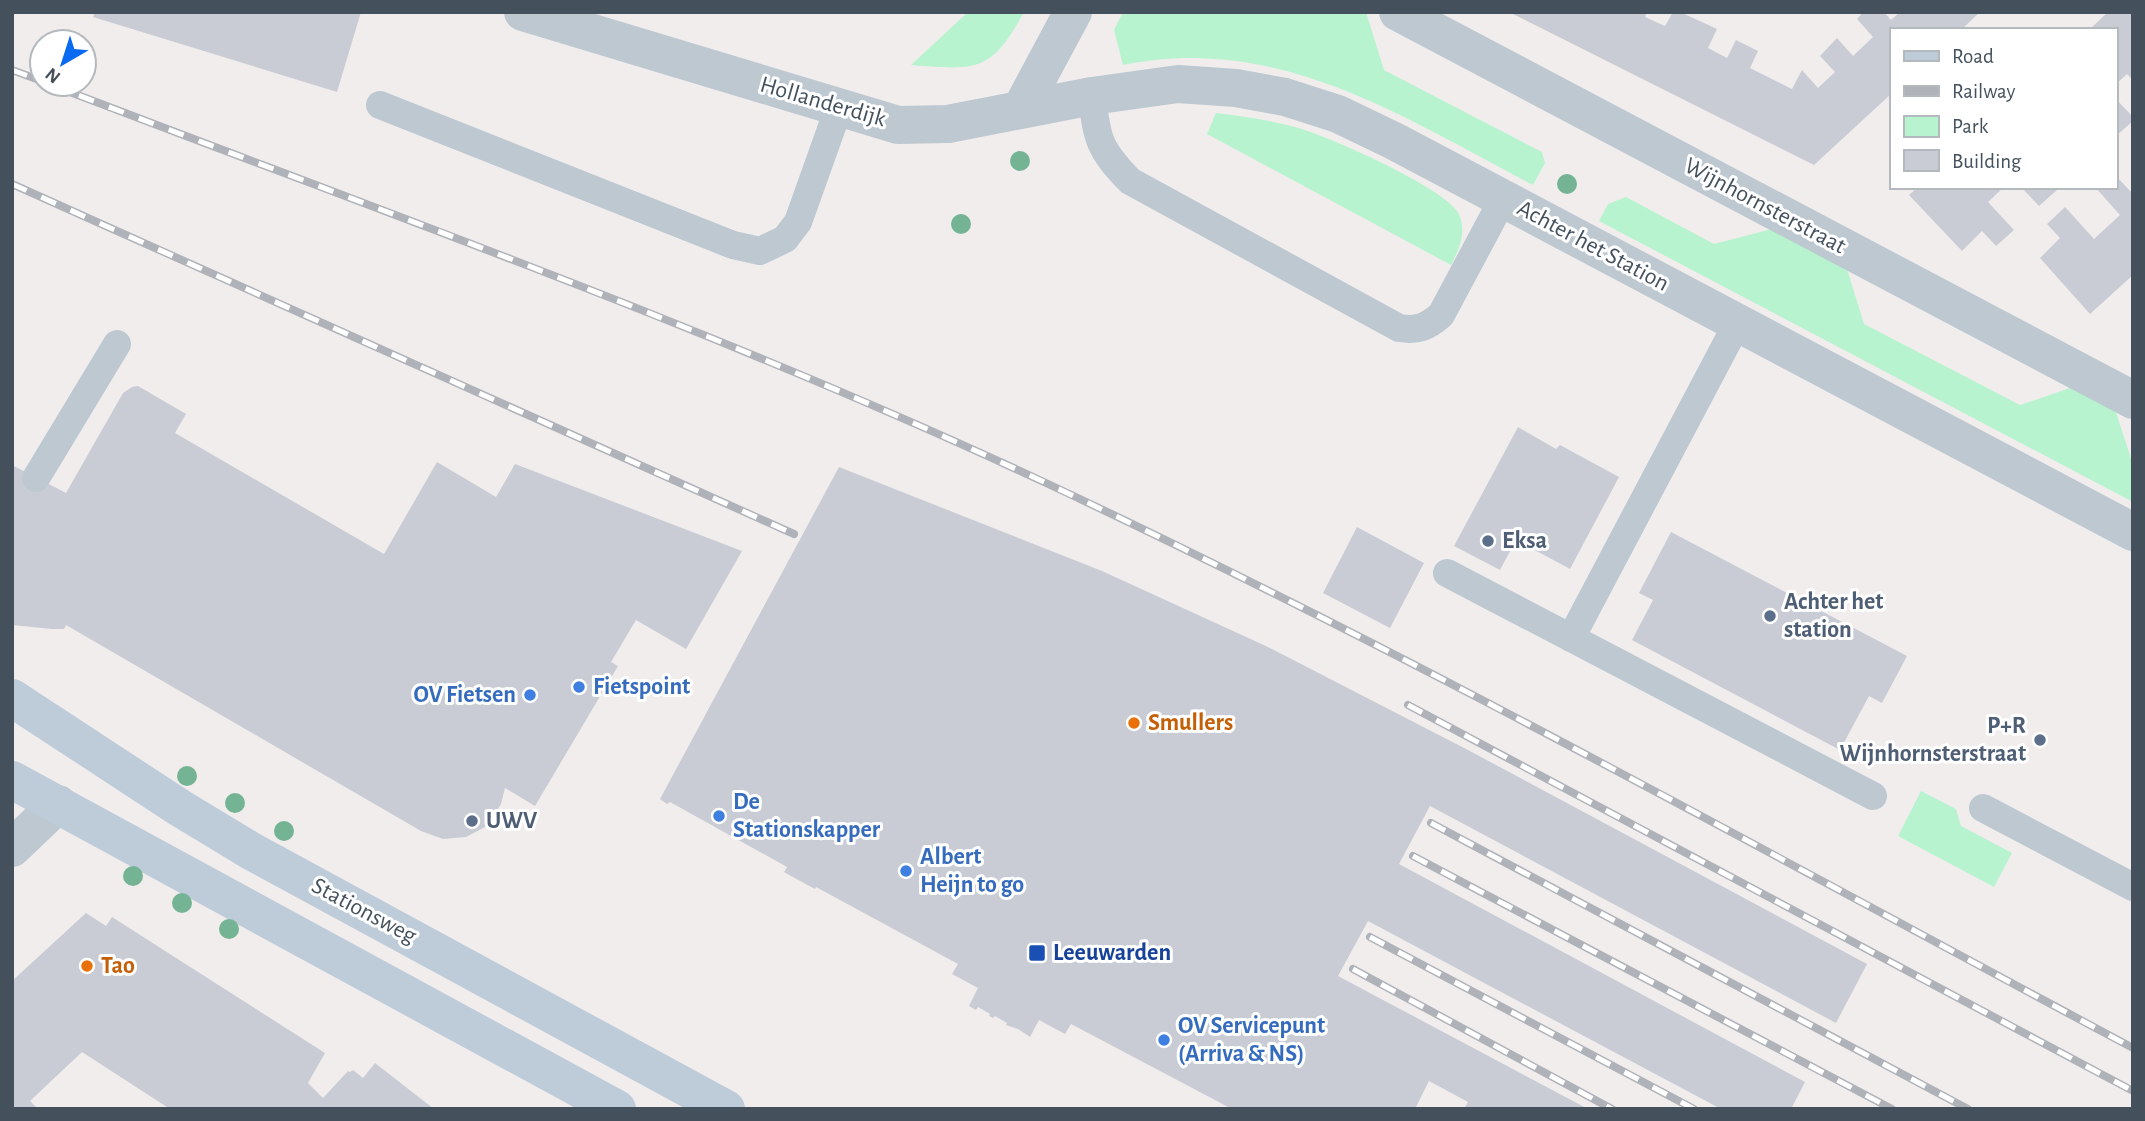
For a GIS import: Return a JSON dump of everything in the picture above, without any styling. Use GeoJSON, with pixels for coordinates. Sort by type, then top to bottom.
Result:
{"type":"FeatureCollection","features":[{"type":"Feature","properties":{"kind":"main road","name":"Stationsweg"},"geometry":{"type":"LineString","coordinates":[[12,698],[251,851],[726,1109]]}},
{"type":"Feature","properties":{"kind":"main road"},"geometry":{"type":"LineString","coordinates":[[12,780],[617,1109]]}},
{"type":"Feature","properties":{"kind":"street","name":"Hollanderdijk"},"geometry":{"type":"LineString","coordinates":[[523,12],[898,125],[948,124],[1021,109]]}},
{"type":"Feature","properties":{"kind":"street"},"geometry":{"type":"LineString","coordinates":[[1021,109],[1073,12]]}},
{"type":"Feature","properties":{"kind":"street","name":"Wijnhornsterstraat"},"geometry":{"type":"LineString","coordinates":[[1398,12],[2133,400]]}},
{"type":"Feature","properties":{"kind":"street","name":"Achter het Station"},"geometry":{"type":"LineString","coordinates":[[1021,109],[1178,84],[1236,88],[1285,97],[1339,114],[2133,532]]}},
{"type":"Feature","properties":{"kind":"street"},"geometry":{"type":"LineString","coordinates":[[12,848],[58,804]]}},
{"type":"Feature","properties":{"kind":"lane"},"geometry":{"type":"LineString","coordinates":[[1092,96],[1096,132],[1108,159],[1130,181],[1399,328],[1415,330],[1429,326],[1441,315],[1503,199]]}},
{"type":"Feature","properties":{"kind":"lane"},"geometry":{"type":"LineString","coordinates":[[380,105],[733,245],[760,251],[785,239],[797,222],[839,107]]}},
{"type":"Feature","properties":{"kind":"lane"},"geometry":{"type":"LineString","coordinates":[[1571,638],[1738,322]]}},
{"type":"Feature","properties":{"kind":"lane"},"geometry":{"type":"LineString","coordinates":[[36,478],[117,344]]}},
{"type":"Feature","properties":{"kind":"lane"},"geometry":{"type":"LineString","coordinates":[[1447,573],[1873,796]]}},
{"type":"Feature","properties":{"kind":"lane"},"geometry":{"type":"LineString","coordinates":[[1983,808],[2133,887]]}},
{"type":"Feature","properties":{"kind":"green space"},"geometry":{"type":"Polygon","coordinates":[[[968,12],[1024,12],[1002,47],[979,63],[967,67],[911,65],[968,12]]]}},
{"type":"Feature","properties":{"kind":"green space"},"geometry":{"type":"Polygon","coordinates":[[[1123,12],[1366,12],[1384,70],[1542,152],[1545,163],[1533,185],[1387,109],[1286,71],[1234,61],[1180,58],[1123,65],[1114,30],[1123,12]]]}},
{"type":"Feature","properties":{"kind":"green space"},"geometry":{"type":"Polygon","coordinates":[[[1216,113],[1266,120],[1310,132],[1384,164],[1432,191],[1449,203],[1459,214],[1461,221],[1461,241],[1451,265],[1207,134],[1216,113]]]}},
{"type":"Feature","properties":{"kind":"green space"},"geometry":{"type":"Polygon","coordinates":[[[1626,197],[1714,244],[1772,229],[1847,269],[1864,324],[2020,405],[2073,387],[2115,409],[2133,465],[2133,502],[1599,221],[1608,204],[1626,197]]]}},
{"type":"Feature","properties":{"kind":"green space"},"geometry":{"type":"Polygon","coordinates":[[[1921,791],[1956,809],[1961,826],[2012,853],[1994,887],[1898,836],[1921,791]]]}},
{"type":"Feature","properties":{"kind":"building"},"geometry":{"type":"Polygon","coordinates":[[[95,12],[361,12],[337,92],[93,17],[95,12]]]}},
{"type":"Feature","properties":{"kind":"building"},"geometry":{"type":"Polygon","coordinates":[[[1509,12],[1647,12],[1645,17],[1665,26],[1673,12],[1680,12],[1717,29],[1708,48],[1727,58],[1736,40],[1758,51],[1750,68],[1792,89],[1802,70],[1818,88],[1835,72],[1820,56],[1837,38],[1853,56],[1873,37],[1857,19],[1863,12],[1884,12],[1891,20],[1900,12],[1980,12],[1963,28],[1890,28],[1890,95],[1814,165],[1509,12]]]}},
{"type":"Feature","properties":{"kind":"building"},"geometry":{"type":"Polygon","coordinates":[[[2108,12],[2133,12],[2133,80],[2127,74],[2117,83],[2117,28],[2091,28],[2108,12]]]}},
{"type":"Feature","properties":{"kind":"building"},"geometry":{"type":"Polygon","coordinates":[[[2117,100],[2133,117],[2133,121],[2117,135],[2117,100]]]}},
{"type":"Feature","properties":{"kind":"building"},"geometry":{"type":"Polygon","coordinates":[[[2117,177],[2133,194],[2133,275],[2090,314],[2040,258],[2060,238],[2047,224],[2065,207],[2094,239],[2120,215],[2097,189],[2117,189],[2117,177]]]}},
{"type":"Feature","properties":{"kind":"building"},"geometry":{"type":"Polygon","coordinates":[[[1916,189],[2002,189],[1988,202],[2014,230],[1996,246],[1982,231],[1962,251],[1909,195],[1916,189]]]}},
{"type":"Feature","properties":{"kind":"building"},"geometry":{"type":"Polygon","coordinates":[[[2023,189],[2056,189],[2057,190],[2039,206],[2023,189]]]}},
{"type":"Feature","properties":{"kind":"building"},"geometry":{"type":"Polygon","coordinates":[[[138,386],[186,414],[175,433],[384,554],[437,462],[496,497],[515,464],[742,551],[686,649],[636,620],[611,662],[618,666],[535,806],[505,788],[501,804],[487,826],[466,837],[443,839],[421,831],[66,625],[64,629],[52,629],[12,625],[12,465],[66,493],[123,393],[138,386]]]}},
{"type":"Feature","properties":{"kind":"building"},"geometry":{"type":"Polygon","coordinates":[[[1518,427],[1556,449],[1560,445],[1619,477],[1570,569],[1516,540],[1500,570],[1454,546],[1518,427]]]}},
{"type":"Feature","properties":{"kind":"building"},"geometry":{"type":"Polygon","coordinates":[[[839,467],[1102,571],[1268,647],[1468,750],[1867,964],[1836,1023],[1430,806],[1399,864],[1805,1082],[1791,1109],[1721,1109],[1368,921],[1338,976],[1588,1109],[1466,1109],[1468,1102],[1429,1081],[1415,1109],[1232,1109],[1071,1024],[1065,1034],[1039,1020],[1030,1037],[995,1016],[989,1016],[990,1014],[978,1007],[976,1010],[969,1006],[978,988],[952,974],[958,964],[791,876],[784,872],[787,867],[670,802],[667,804],[660,799],[839,467]]]}},
{"type":"Feature","properties":{"kind":"building"},"geometry":{"type":"Polygon","coordinates":[[[1357,527],[1424,563],[1390,628],[1323,593],[1357,527]]]}},
{"type":"Feature","properties":{"kind":"building"},"geometry":{"type":"Polygon","coordinates":[[[1671,532],[1907,656],[1882,703],[1869,696],[1840,750],[1632,640],[1653,600],[1639,593],[1671,532]]]}},
{"type":"Feature","properties":{"kind":"building"},"geometry":{"type":"Polygon","coordinates":[[[86,913],[106,926],[112,917],[325,1053],[308,1083],[323,1098],[348,1071],[353,1070],[363,1078],[375,1063],[434,1109],[170,1109],[82,1052],[30,1101],[38,1109],[12,1109],[12,981],[86,913]]]}},
{"type":"Feature","properties":{"kind":"railway"},"geometry":{"type":"LineString","coordinates":[[12,70],[28,76]]}},
{"type":"Feature","properties":{"kind":"railway"},"geometry":{"type":"LineString","coordinates":[[86,98],[676,324],[924,427],[1046,483],[1458,687],[2133,1048]]}},
{"type":"Feature","properties":{"kind":"railway"},"geometry":{"type":"LineString","coordinates":[[12,184],[794,534]]}},
{"type":"Feature","properties":{"kind":"railway"},"geometry":{"type":"LineString","coordinates":[[1408,705],[2133,1091]]}},
{"type":"Feature","properties":{"kind":"railway"},"geometry":{"type":"LineString","coordinates":[[1431,823],[1968,1109]]}},
{"type":"Feature","properties":{"kind":"railway"},"geometry":{"type":"LineString","coordinates":[[1413,856],[1892,1109]]}},
{"type":"Feature","properties":{"kind":"railway"},"geometry":{"type":"LineString","coordinates":[[1370,937],[1694,1109]]}},
{"type":"Feature","properties":{"kind":"railway"},"geometry":{"type":"LineString","coordinates":[[1353,969],[1612,1109]]}},
{"type":"Feature","properties":{"kind":"place","name":"Eksa"},"geometry":{"type":"Point","coordinates":[1488,541]}},
{"type":"Feature","properties":{"kind":"place","name":"Achter het station"},"geometry":{"type":"Point","coordinates":[1770,616]}},
{"type":"Feature","properties":{"kind":"place","name":"Fietspoint"},"geometry":{"type":"Point","coordinates":[579,687]}},
{"type":"Feature","properties":{"kind":"place","name":"OV Fietsen"},"geometry":{"type":"Point","coordinates":[530,695]}},
{"type":"Feature","properties":{"kind":"place","name":"Smullers"},"geometry":{"type":"Point","coordinates":[1134,723]}},
{"type":"Feature","properties":{"kind":"place","name":"P+R Wijnhornsterstraat"},"geometry":{"type":"Point","coordinates":[2040,740]}},
{"type":"Feature","properties":{"kind":"place","name":"De Stationskapper"},"geometry":{"type":"Point","coordinates":[719,816]}},
{"type":"Feature","properties":{"kind":"place","name":"UWV"},"geometry":{"type":"Point","coordinates":[472,821]}},
{"type":"Feature","properties":{"kind":"place","name":"Albert Heijn to go"},"geometry":{"type":"Point","coordinates":[906,871]}},
{"type":"Feature","properties":{"kind":"place","name":"Leeuwarden"},"geometry":{"type":"Point","coordinates":[1037,953]}},
{"type":"Feature","properties":{"kind":"place","name":"Tao"},"geometry":{"type":"Point","coordinates":[87,966]}},
{"type":"Feature","properties":{"kind":"place","name":"OV Servicepunt (Arriva & NS)"},"geometry":{"type":"Point","coordinates":[1164,1040]}}]}
